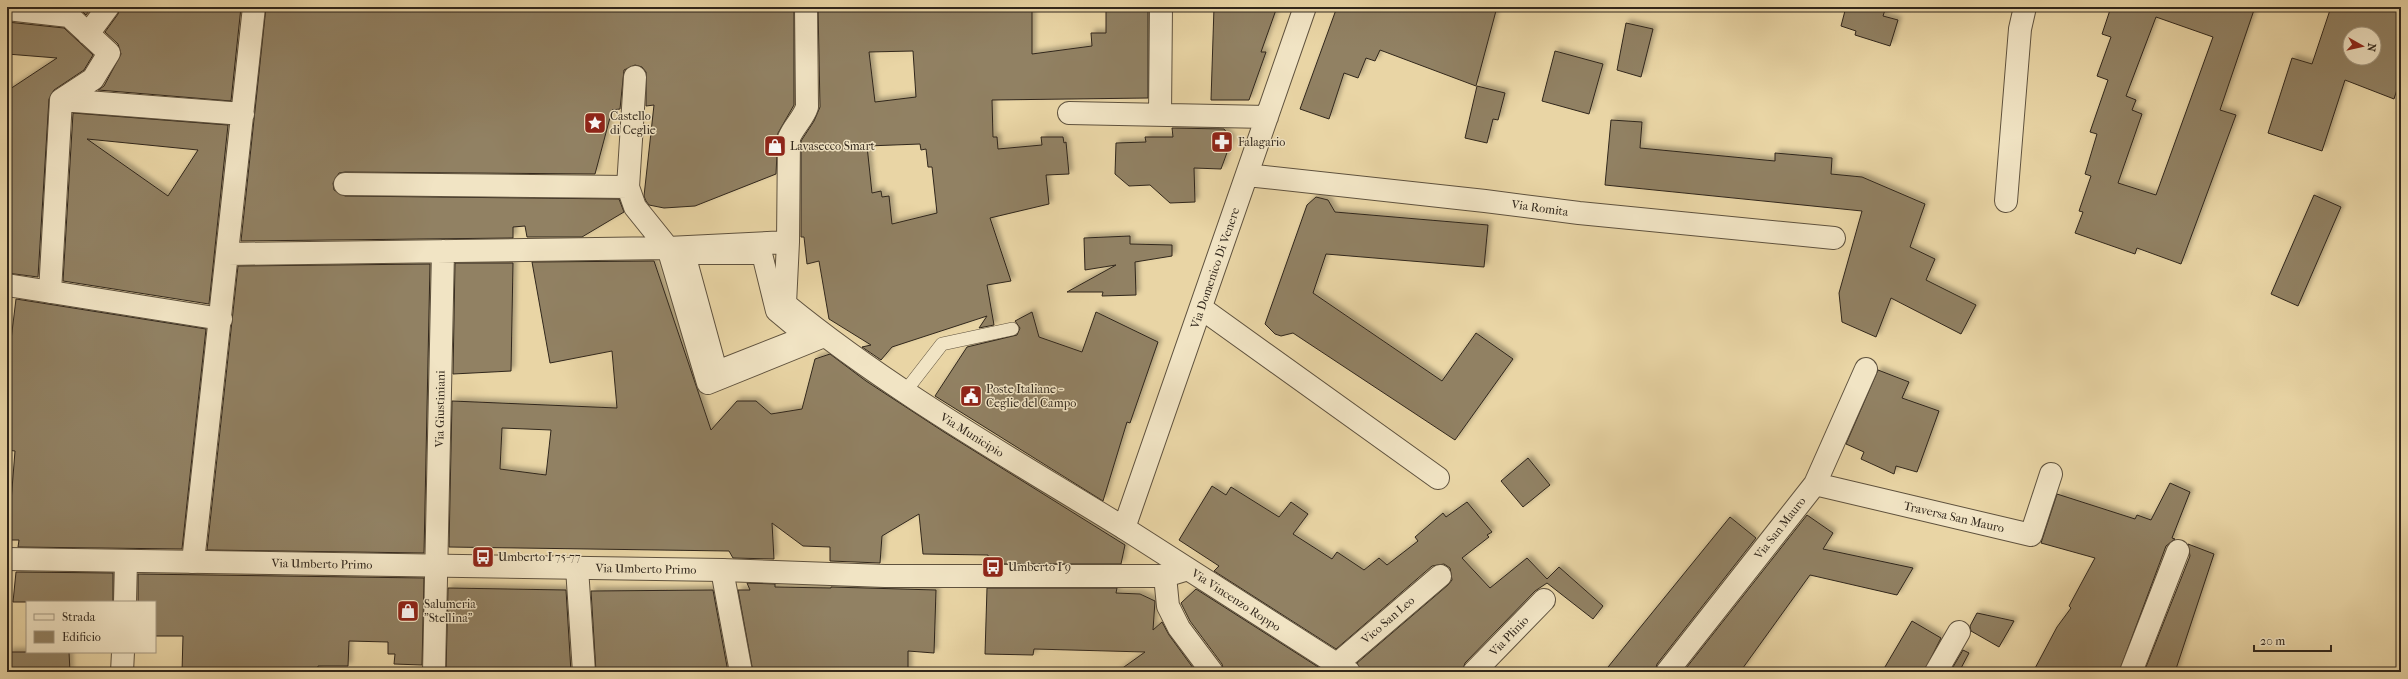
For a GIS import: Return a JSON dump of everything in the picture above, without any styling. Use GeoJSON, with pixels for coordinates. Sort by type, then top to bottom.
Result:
{"type":"FeatureCollection","features":[{"type":"Feature","properties":{"kind":"street"},"geometry":{"type":"LineString","coordinates":[[88,34],[108,7]]}},
{"type":"Feature","properties":{"kind":"street"},"geometry":{"type":"LineString","coordinates":[[193,562],[221,319],[254,7]]}},
{"type":"Feature","properties":{"kind":"street"},"geometry":{"type":"LineString","coordinates":[[228,254],[668,248],[788,242],[789,138],[795,125],[804,118],[807,107],[806,7]]}},
{"type":"Feature","properties":{"kind":"street"},"geometry":{"type":"LineString","coordinates":[[1160,115],[1161,7]]}},
{"type":"Feature","properties":{"kind":"street","name":"Via Domenico Di Venere"},"geometry":{"type":"LineString","coordinates":[[1124,528],[1305,7]]}},
{"type":"Feature","properties":{"kind":"street"},"geometry":{"type":"LineString","coordinates":[[2006,201],[2020,29],[2025,7]]}},
{"type":"Feature","properties":{"kind":"street"},"geometry":{"type":"LineString","coordinates":[[7,9],[69,16],[109,53],[93,79],[61,100]]}},
{"type":"Feature","properties":{"kind":"street"},"geometry":{"type":"LineString","coordinates":[[635,77],[628,187],[635,207],[668,248],[708,383],[824,336]]}},
{"type":"Feature","properties":{"kind":"street"},"geometry":{"type":"LineString","coordinates":[[61,100],[243,114]]}},
{"type":"Feature","properties":{"kind":"street"},"geometry":{"type":"LineString","coordinates":[[50,292],[61,100]]}},
{"type":"Feature","properties":{"kind":"street"},"geometry":{"type":"LineString","coordinates":[[1069,113],[1267,117]]}},
{"type":"Feature","properties":{"kind":"street","name":"Via Romita"},"geometry":{"type":"LineString","coordinates":[[1247,175],[1477,200],[1579,213],[1834,238]]}},
{"type":"Feature","properties":{"kind":"street"},"geometry":{"type":"LineString","coordinates":[[345,184],[628,187]]}},
{"type":"Feature","properties":{"kind":"street","name":"Via Municipio"},"geometry":{"type":"LineString","coordinates":[[788,242],[784,304],[824,336],[904,393],[1124,528]]}},
{"type":"Feature","properties":{"kind":"street","name":"Via Giustiniani"},"geometry":{"type":"LineString","coordinates":[[434,672],[443,251]]}},
{"type":"Feature","properties":{"kind":"street"},"geometry":{"type":"LineString","coordinates":[[686,254],[762,254],[776,311],[806,336],[717,371],[686,254]]}},
{"type":"Feature","properties":{"kind":"street"},"geometry":{"type":"LineString","coordinates":[[7,285],[221,319]]}},
{"type":"Feature","properties":{"kind":"street"},"geometry":{"type":"LineString","coordinates":[[1200,308],[1438,478]]}},
{"type":"Feature","properties":{"kind":"street","name":"Via San Mauro"},"geometry":{"type":"LineString","coordinates":[[1667,672],[1815,484],[1866,369]]}},
{"type":"Feature","properties":{"kind":"street","name":"Traversa San Mauro"},"geometry":{"type":"LineString","coordinates":[[1815,484],[2031,535],[2051,474]]}},
{"type":"Feature","properties":{"kind":"street","name":"Via Vincenzo Roppo"},"geometry":{"type":"LineString","coordinates":[[1124,528],[1343,668]]}},
{"type":"Feature","properties":{"kind":"street"},"geometry":{"type":"LineString","coordinates":[[2131,672],[2178,551]]}},
{"type":"Feature","properties":{"kind":"street","name":"Via Umberto Primo"},"geometry":{"type":"LineString","coordinates":[[7,559],[722,570],[885,576],[1165,576],[1188,569]]}},
{"type":"Feature","properties":{"kind":"street"},"geometry":{"type":"LineString","coordinates":[[124,601],[126,561]]}},
{"type":"Feature","properties":{"kind":"street"},"geometry":{"type":"LineString","coordinates":[[577,568],[584,672]]}},
{"type":"Feature","properties":{"kind":"street"},"geometry":{"type":"LineString","coordinates":[[722,570],[741,672]]}},
{"type":"Feature","properties":{"kind":"street"},"geometry":{"type":"LineString","coordinates":[[1165,576],[1168,606],[1178,628],[1212,672]]}},
{"type":"Feature","properties":{"kind":"street","name":"Vico San Leo"},"geometry":{"type":"LineString","coordinates":[[1343,668],[1440,576]]}},
{"type":"Feature","properties":{"kind":"street","name":"Via Plinio"},"geometry":{"type":"LineString","coordinates":[[1474,672],[1544,600]]}},
{"type":"Feature","properties":{"kind":"street"},"geometry":{"type":"LineString","coordinates":[[1936,672],[1958,632]]}},
{"type":"Feature","properties":{"kind":"street"},"geometry":{"type":"LineString","coordinates":[[122,672],[123,653]]}},
{"type":"Feature","properties":{"kind":"lane"},"geometry":{"type":"LineString","coordinates":[[904,393],[942,344],[1012,329]]}},
{"type":"Feature","properties":{"kind":"building"},"geometry":{"type":"Polygon","coordinates":[[[78,7],[92,7],[86,15],[78,7]]]}},
{"type":"Feature","properties":{"kind":"building"},"geometry":{"type":"Polygon","coordinates":[[[120,7],[241,7],[231,101],[98,90],[104,86],[121,54],[118,44],[105,32],[118,14],[120,7]]]}},
{"type":"Feature","properties":{"kind":"building"},"geometry":{"type":"Polygon","coordinates":[[[266,7],[794,7],[794,105],[778,133],[776,174],[695,206],[664,208],[649,205],[646,201],[644,196],[654,105],[646,106],[646,72],[642,67],[635,65],[624,70],[620,109],[612,110],[595,174],[345,172],[339,173],[333,183],[334,190],[345,196],[619,199],[624,212],[582,237],[527,237],[525,226],[513,227],[513,238],[241,241],[266,7]]]}},
{"type":"Feature","properties":{"kind":"building"},"geometry":{"type":"Polygon","coordinates":[[[818,7],[1032,7],[1032,54],[1092,46],[1091,33],[1106,33],[1106,7],[1148,7],[1148,98],[992,100],[993,137],[997,137],[998,149],[1042,145],[1041,137],[1063,137],[1064,143],[1066,142],[1069,174],[1046,175],[1049,204],[990,218],[1011,281],[987,285],[994,325],[979,328],[987,316],[892,347],[881,360],[862,347],[871,345],[829,319],[819,261],[807,264],[804,237],[801,237],[801,141],[814,121],[820,107],[818,7]],[[913,51],[869,52],[875,102],[916,97],[913,51]],[[920,144],[867,146],[872,193],[881,191],[882,197],[889,196],[892,224],[937,213],[932,167],[928,167],[926,149],[921,150],[920,144]]]}},
{"type":"Feature","properties":{"kind":"building"},"geometry":{"type":"Polygon","coordinates":[[[1214,7],[1277,7],[1261,52],[1266,52],[1249,100],[1211,100],[1214,7]]]}},
{"type":"Feature","properties":{"kind":"building"},"geometry":{"type":"Polygon","coordinates":[[[1337,7],[1497,7],[1476,86],[1380,50],[1375,61],[1366,58],[1358,78],[1344,73],[1329,119],[1300,109],[1337,7]]]}},
{"type":"Feature","properties":{"kind":"building"},"geometry":{"type":"Polygon","coordinates":[[[1846,7],[1886,7],[1883,16],[1898,20],[1890,46],[1855,35],[1856,31],[1841,26],[1846,7]]]}},
{"type":"Feature","properties":{"kind":"building"},"geometry":{"type":"Polygon","coordinates":[[[2111,7],[2255,7],[2220,110],[2236,115],[2181,264],[2137,248],[2135,254],[2075,233],[2083,212],[2079,211],[2091,176],[2085,174],[2097,134],[2090,132],[2108,80],[2097,76],[2111,37],[2102,34],[2111,7]],[[2156,17],[2126,96],[2136,100],[2132,110],[2142,114],[2118,183],[2156,195],[2213,37],[2156,17]]]}},
{"type":"Feature","properties":{"kind":"building"},"geometry":{"type":"Polygon","coordinates":[[[2331,7],[2401,7],[2401,77],[2394,99],[2345,80],[2322,151],[2268,133],[2292,58],[2312,64],[2331,7]]]}},
{"type":"Feature","properties":{"kind":"building"},"geometry":{"type":"Polygon","coordinates":[[[7,22],[64,28],[93,55],[84,70],[54,90],[49,99],[38,277],[7,273],[7,91],[57,58],[7,54],[7,22]]]}},
{"type":"Feature","properties":{"kind":"building"},"geometry":{"type":"Polygon","coordinates":[[[1626,23],[1653,29],[1641,77],[1617,70],[1626,23]]]}},
{"type":"Feature","properties":{"kind":"building"},"geometry":{"type":"Polygon","coordinates":[[[1555,51],[1603,64],[1589,114],[1542,101],[1555,51]]]}},
{"type":"Feature","properties":{"kind":"building"},"geometry":{"type":"Polygon","coordinates":[[[1477,86],[1505,93],[1498,120],[1493,119],[1487,143],[1465,138],[1477,86]]]}},
{"type":"Feature","properties":{"kind":"building"},"geometry":{"type":"Polygon","coordinates":[[[73,113],[228,125],[209,304],[63,281],[73,113]],[[87,139],[168,196],[198,150],[87,139]]]}},
{"type":"Feature","properties":{"kind":"building"},"geometry":{"type":"Polygon","coordinates":[[[1611,120],[1642,122],[1640,148],[1775,161],[1775,153],[1832,158],[1831,174],[1862,177],[1925,204],[1910,247],[1935,259],[1926,280],[1976,305],[1961,334],[1891,298],[1876,337],[1842,322],[1839,293],[1862,211],[1605,185],[1611,120]]]}},
{"type":"Feature","properties":{"kind":"building"},"geometry":{"type":"Polygon","coordinates":[[[1172,128],[1224,129],[1232,139],[1221,169],[1194,168],[1195,202],[1170,203],[1150,185],[1129,186],[1115,174],[1116,143],[1146,142],[1145,137],[1173,137],[1172,128]]]}},
{"type":"Feature","properties":{"kind":"building"},"geometry":{"type":"Polygon","coordinates":[[[2314,195],[2341,207],[2298,306],[2271,294],[2314,195]]]}},
{"type":"Feature","properties":{"kind":"building"},"geometry":{"type":"Polygon","coordinates":[[[1316,197],[1328,200],[1335,212],[1488,225],[1484,267],[1326,254],[1313,293],[1442,381],[1476,333],[1513,359],[1455,440],[1293,333],[1281,336],[1275,334],[1265,324],[1307,205],[1316,197]]]}},
{"type":"Feature","properties":{"kind":"building"},"geometry":{"type":"Polygon","coordinates":[[[1130,236],[1130,244],[1172,245],[1172,256],[1135,262],[1136,295],[1102,296],[1103,292],[1067,292],[1116,265],[1085,270],[1084,238],[1130,236]]]}},
{"type":"Feature","properties":{"kind":"building"},"geometry":{"type":"Polygon","coordinates":[[[654,261],[711,430],[737,401],[756,401],[771,414],[802,409],[815,359],[830,354],[866,381],[944,432],[1125,545],[1121,564],[988,564],[988,555],[923,554],[919,514],[882,536],[880,563],[830,561],[830,547],[803,546],[772,523],[774,559],[733,558],[729,551],[449,547],[452,401],[617,408],[612,351],[550,363],[532,262],[654,261]],[[502,428],[500,469],[546,475],[551,430],[502,428]]]}},
{"type":"Feature","properties":{"kind":"building"},"geometry":{"type":"Polygon","coordinates":[[[455,263],[513,263],[511,371],[453,374],[455,263]]]}},
{"type":"Feature","properties":{"kind":"building"},"geometry":{"type":"Polygon","coordinates":[[[430,264],[424,553],[207,550],[238,266],[430,264]]]}},
{"type":"Feature","properties":{"kind":"building"},"geometry":{"type":"Polygon","coordinates":[[[16,299],[206,329],[182,549],[18,547],[19,540],[8,540],[15,451],[7,450],[7,373],[16,299]]]}},
{"type":"Feature","properties":{"kind":"building"},"geometry":{"type":"Polygon","coordinates":[[[1032,312],[1039,337],[1082,352],[1096,312],[1158,342],[1130,423],[1127,422],[1103,501],[935,396],[967,347],[1017,335],[1020,328],[1015,321],[1032,312]]]}},
{"type":"Feature","properties":{"kind":"building"},"geometry":{"type":"Polygon","coordinates":[[[1878,370],[1909,382],[1902,398],[1939,411],[1917,472],[1896,466],[1894,474],[1861,459],[1864,452],[1846,444],[1878,370]]]}},
{"type":"Feature","properties":{"kind":"building"},"geometry":{"type":"Polygon","coordinates":[[[1528,458],[1550,485],[1523,507],[1501,481],[1528,458]]]}},
{"type":"Feature","properties":{"kind":"building"},"geometry":{"type":"Polygon","coordinates":[[[2170,483],[2190,492],[2172,538],[2175,539],[2166,546],[2119,672],[2033,672],[2057,627],[2071,608],[2069,606],[2095,558],[2041,543],[2057,494],[2135,519],[2137,515],[2151,520],[2170,483]]]}},
{"type":"Feature","properties":{"kind":"building"},"geometry":{"type":"Polygon","coordinates":[[[1212,486],[1226,495],[1231,487],[1279,517],[1291,502],[1308,514],[1293,534],[1332,559],[1337,552],[1364,570],[1379,558],[1387,565],[1418,541],[1415,537],[1443,513],[1446,517],[1467,502],[1492,532],[1487,535],[1489,537],[1462,558],[1490,588],[1527,558],[1547,579],[1559,567],[1603,606],[1593,619],[1547,583],[1535,591],[1465,663],[1462,672],[1361,672],[1357,663],[1448,585],[1452,580],[1450,568],[1444,564],[1432,566],[1336,649],[1214,571],[1219,566],[1179,540],[1212,486]]]}},
{"type":"Feature","properties":{"kind":"building"},"geometry":{"type":"Polygon","coordinates":[[[1807,515],[1833,533],[1823,549],[1913,568],[1897,595],[1810,575],[1740,672],[1683,672],[1807,515]]]}},
{"type":"Feature","properties":{"kind":"building"},"geometry":{"type":"Polygon","coordinates":[[[1730,517],[1756,538],[1657,664],[1655,672],[1604,672],[1730,517]]]}},
{"type":"Feature","properties":{"kind":"building"},"geometry":{"type":"Polygon","coordinates":[[[2188,544],[2214,554],[2175,672],[2144,672],[2190,556],[2188,544]]]}},
{"type":"Feature","properties":{"kind":"building"},"geometry":{"type":"Polygon","coordinates":[[[16,572],[113,573],[113,601],[13,602],[16,572]]]}},
{"type":"Feature","properties":{"kind":"building"},"geometry":{"type":"Polygon","coordinates":[[[138,574],[424,578],[422,665],[394,664],[395,654],[388,654],[388,642],[349,641],[348,666],[318,666],[317,672],[182,672],[183,636],[156,636],[156,601],[138,601],[138,574]]]}},
{"type":"Feature","properties":{"kind":"building"},"geometry":{"type":"Polygon","coordinates":[[[747,583],[775,584],[775,587],[936,590],[934,653],[908,651],[908,672],[753,672],[738,590],[750,590],[747,583]]]}},
{"type":"Feature","properties":{"kind":"building"},"geometry":{"type":"Polygon","coordinates":[[[448,588],[566,590],[571,672],[446,672],[448,588]]]}},
{"type":"Feature","properties":{"kind":"building"},"geometry":{"type":"Polygon","coordinates":[[[987,588],[1117,588],[1116,593],[1140,594],[1155,601],[1153,630],[1162,622],[1169,635],[1196,672],[1117,672],[1145,652],[1034,649],[1033,655],[985,654],[987,588]]]}},
{"type":"Feature","properties":{"kind":"building"},"geometry":{"type":"Polygon","coordinates":[[[1196,589],[1326,672],[1224,672],[1222,664],[1190,621],[1181,603],[1196,589]]]}},
{"type":"Feature","properties":{"kind":"building"},"geometry":{"type":"Polygon","coordinates":[[[713,590],[728,672],[596,672],[591,591],[713,590]]]}},
{"type":"Feature","properties":{"kind":"building"},"geometry":{"type":"Polygon","coordinates":[[[1977,613],[2014,621],[1999,647],[1971,631],[1970,626],[1977,613]]]}},
{"type":"Feature","properties":{"kind":"building"},"geometry":{"type":"Polygon","coordinates":[[[1912,621],[1941,638],[1924,672],[1882,672],[1912,621]]]}},
{"type":"Feature","properties":{"kind":"building"},"geometry":{"type":"Polygon","coordinates":[[[1963,650],[1969,653],[1959,672],[1950,672],[1963,650]]]}},
{"type":"Feature","properties":{"kind":"building"},"geometry":{"type":"Polygon","coordinates":[[[9,652],[69,653],[70,672],[7,672],[9,652]]]}},
{"type":"Feature","properties":{"kind":"place","name":"Castello di Ceglie"},"geometry":{"type":"Point","coordinates":[595,123]}},
{"type":"Feature","properties":{"kind":"place","name":"Falagario"},"geometry":{"type":"Point","coordinates":[1222,142]}},
{"type":"Feature","properties":{"kind":"place","name":"Lavasecco Smart"},"geometry":{"type":"Point","coordinates":[775,146]}},
{"type":"Feature","properties":{"kind":"place","name":"Poste Italiane - Ceglie del Campo"},"geometry":{"type":"Point","coordinates":[971,396]}},
{"type":"Feature","properties":{"kind":"place","name":"Umberto I 75-77"},"geometry":{"type":"Point","coordinates":[483,557]}},
{"type":"Feature","properties":{"kind":"place","name":"Umberto I 9"},"geometry":{"type":"Point","coordinates":[993,567]}},
{"type":"Feature","properties":{"kind":"place","name":"Salumeria \"Stellina\""},"geometry":{"type":"Point","coordinates":[408,611]}}]}
